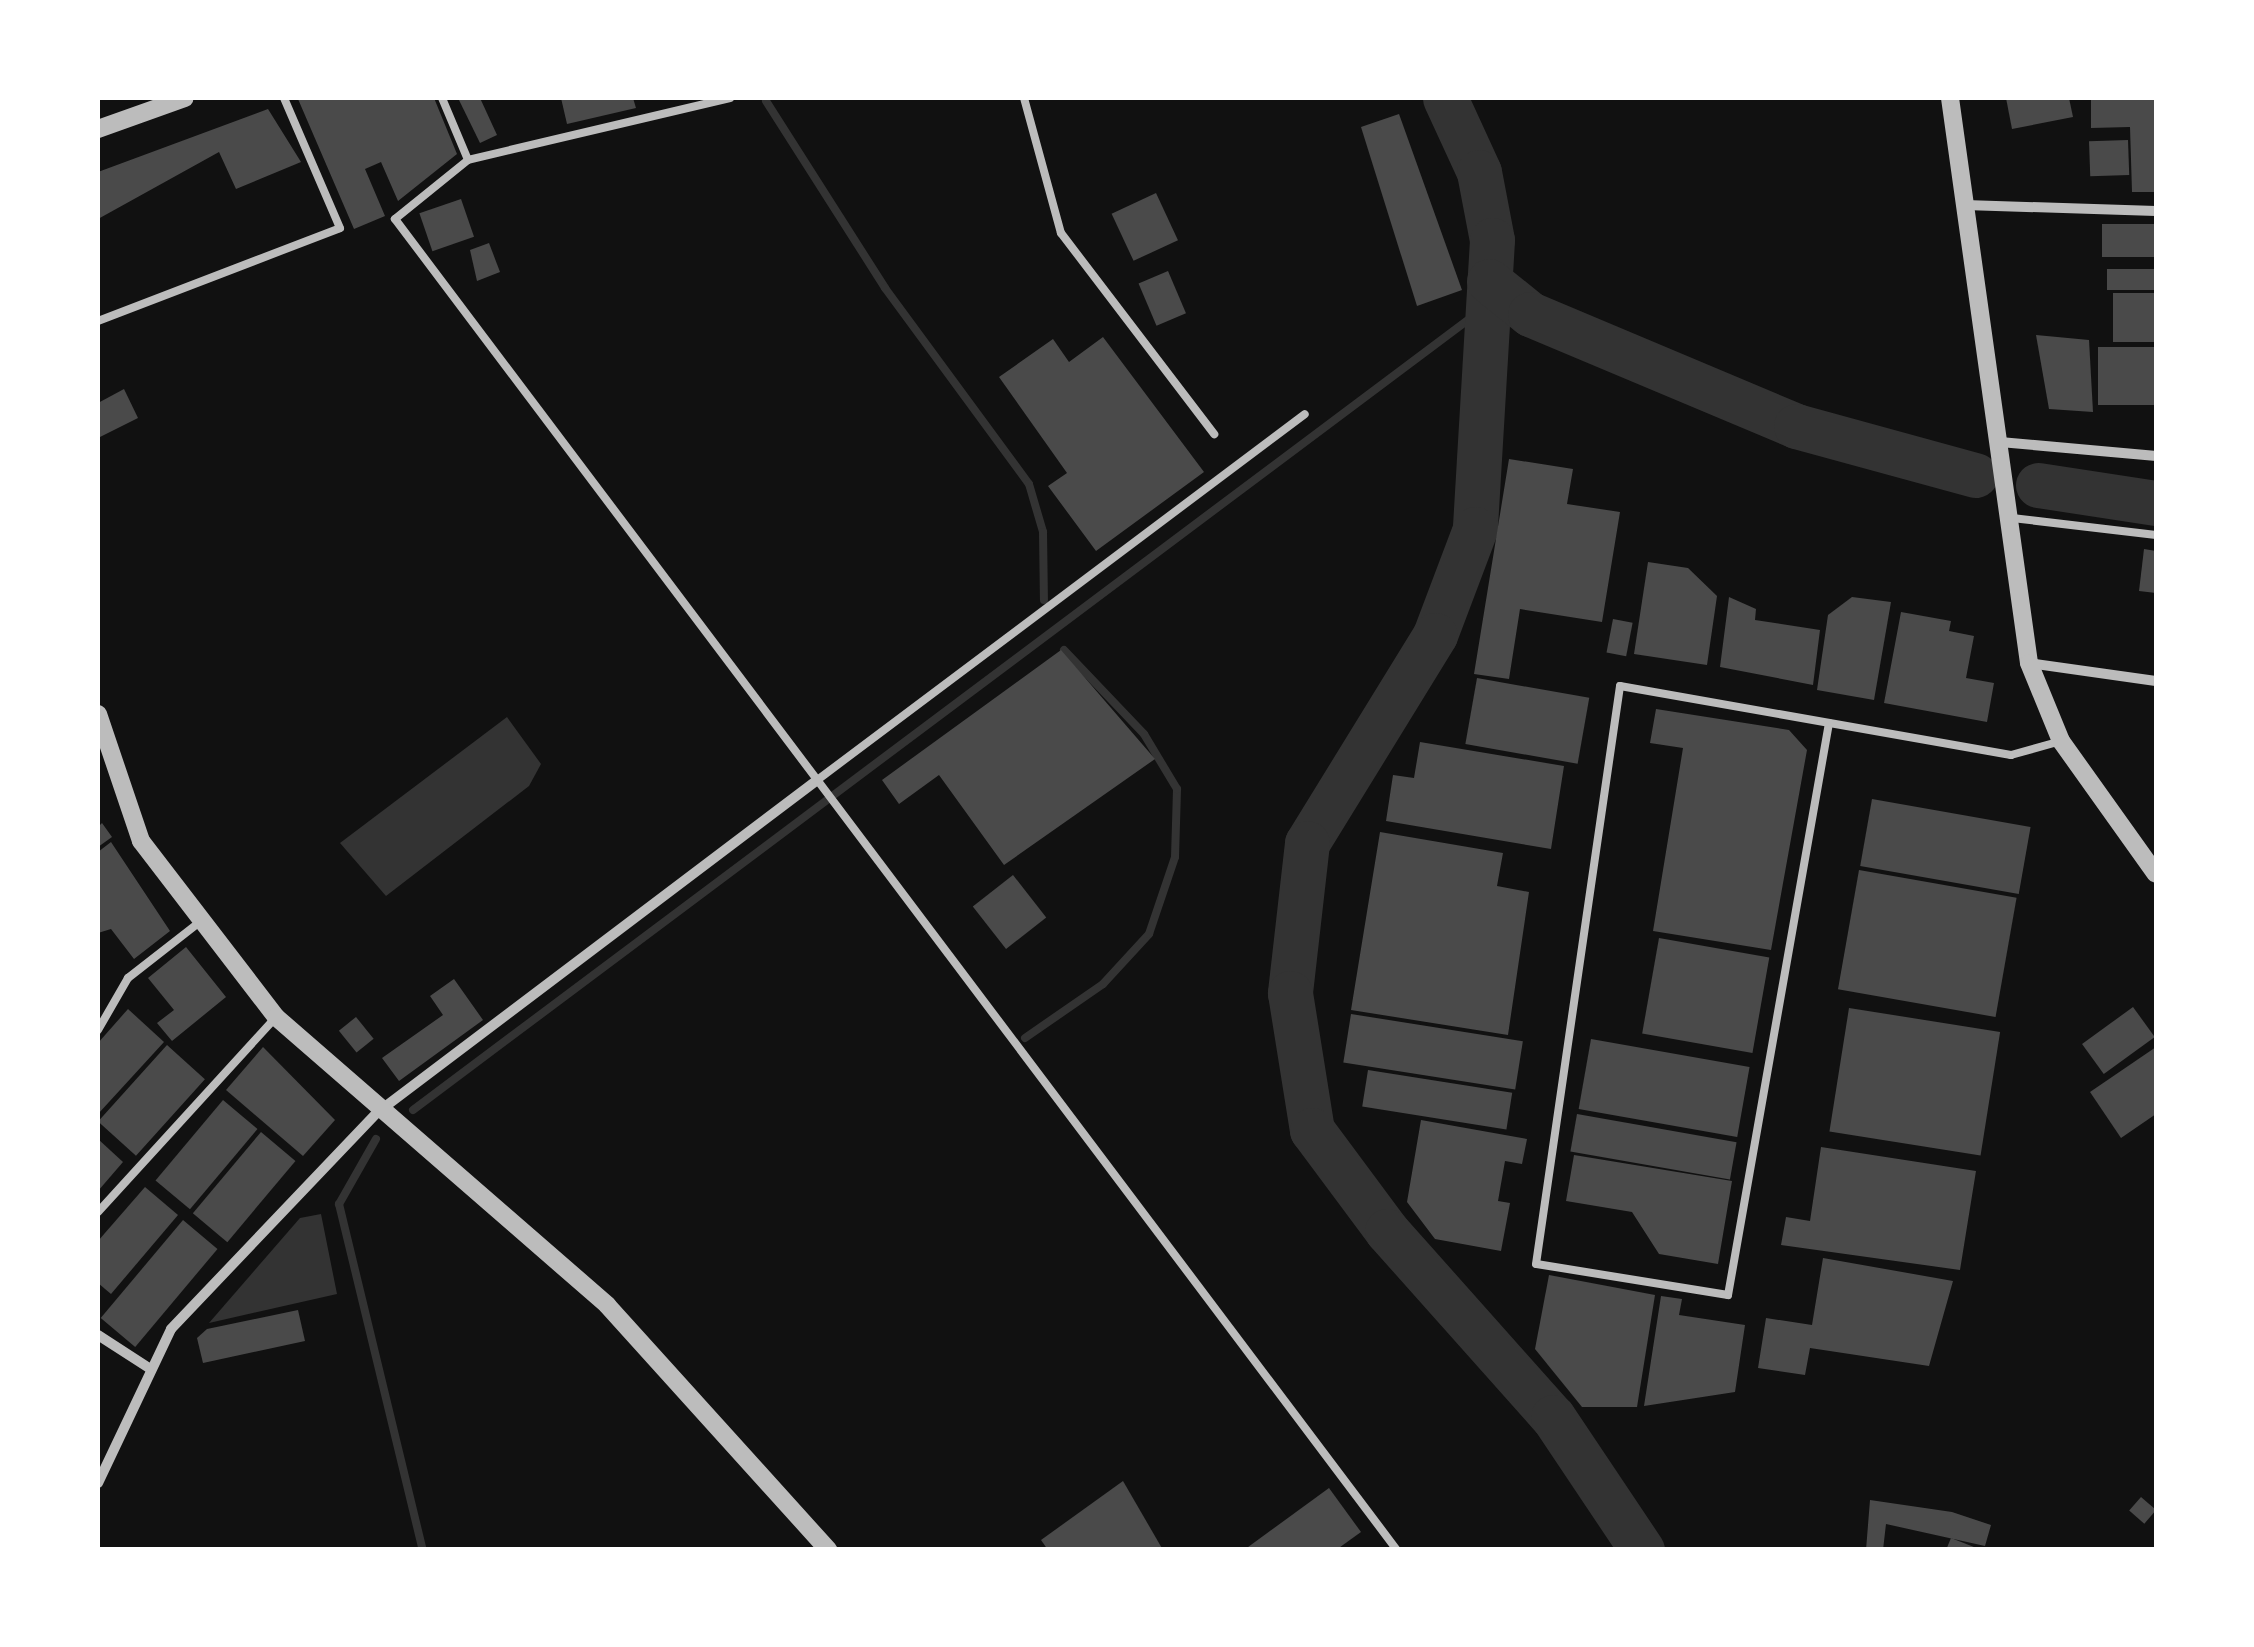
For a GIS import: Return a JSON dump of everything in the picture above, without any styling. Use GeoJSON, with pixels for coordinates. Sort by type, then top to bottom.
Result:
{"type":"FeatureCollection","features":[{"type":"Feature","properties":{"kind":"street"},"geometry":{"type":"LineString","coordinates":[[98,130],[185,98]]}},
{"type":"Feature","properties":{"kind":"street"},"geometry":{"type":"LineString","coordinates":[[1950,98],[2012,518],[2029,663],[2060,742],[2156,874]]}},
{"type":"Feature","properties":{"kind":"street"},"geometry":{"type":"LineString","coordinates":[[1965,205],[2156,212]]}},
{"type":"Feature","properties":{"kind":"street"},"geometry":{"type":"LineString","coordinates":[[2000,442],[2156,456]]}},
{"type":"Feature","properties":{"kind":"street"},"geometry":{"type":"LineString","coordinates":[[2029,663],[2156,680]]}},
{"type":"Feature","properties":{"kind":"street"},"geometry":{"type":"LineString","coordinates":[[98,714],[135,828],[197,924],[276,1017],[378,1112],[607,1305],[828,1550]]}},
{"type":"Feature","properties":{"kind":"street"},"geometry":{"type":"LineString","coordinates":[[98,1483],[171,1329],[378,1112],[816,781]]}},
{"type":"Feature","properties":{"kind":"street"},"geometry":{"type":"LineString","coordinates":[[98,1335],[150,1368]]}},
{"type":"Feature","properties":{"kind":"lane"},"geometry":{"type":"LineString","coordinates":[[98,321],[340,228],[284,98]]}},
{"type":"Feature","properties":{"kind":"lane"},"geometry":{"type":"LineString","coordinates":[[442,98],[468,160]]}},
{"type":"Feature","properties":{"kind":"lane"},"geometry":{"type":"LineString","coordinates":[[730,98],[468,160],[395,219],[1397,1550]]}},
{"type":"Feature","properties":{"kind":"lane"},"geometry":{"type":"LineString","coordinates":[[1024,98],[1061,233],[1214,434]]}},
{"type":"Feature","properties":{"kind":"lane"},"geometry":{"type":"LineString","coordinates":[[816,781],[1305,414]]}},
{"type":"Feature","properties":{"kind":"lane"},"geometry":{"type":"LineString","coordinates":[[2012,518],[2156,535]]}},
{"type":"Feature","properties":{"kind":"lane"},"geometry":{"type":"LineString","coordinates":[[1829,724],[1728,1296],[1536,1264],[1620,686],[2011,754],[2060,742]]}},
{"type":"Feature","properties":{"kind":"lane"},"geometry":{"type":"LineString","coordinates":[[98,1030],[128,978],[197,924]]}},
{"type":"Feature","properties":{"kind":"lane"},"geometry":{"type":"LineString","coordinates":[[98,1212],[276,1017]]}},
{"type":"Feature","properties":{"kind":"shaded area"},"geometry":{"type":"Polygon","coordinates":[[[507,717],[541,764],[529,786],[386,896],[340,843],[507,717]]]}},
{"type":"Feature","properties":{"kind":"shaded area"},"geometry":{"type":"Polygon","coordinates":[[[321,1214],[337,1294],[209,1323],[300,1218],[321,1214]]]}},
{"type":"Feature","properties":{"kind":"building"},"geometry":{"type":"Polygon","coordinates":[[[434,98],[457,154],[398,201],[381,162],[365,169],[385,216],[354,229],[298,99],[434,98]]]}},
{"type":"Feature","properties":{"kind":"building"},"geometry":{"type":"Polygon","coordinates":[[[458,98],[480,98],[497,135],[480,143],[458,98]]]}},
{"type":"Feature","properties":{"kind":"building"},"geometry":{"type":"Polygon","coordinates":[[[561,98],[633,98],[636,108],[567,124],[561,98]]]}},
{"type":"Feature","properties":{"kind":"building"},"geometry":{"type":"Polygon","coordinates":[[[2006,98],[2069,98],[2073,117],[2012,129],[2006,98]]]}},
{"type":"Feature","properties":{"kind":"building"},"geometry":{"type":"Polygon","coordinates":[[[2091,98],[2156,98],[2154,192],[2132,192],[2130,127],[2091,128],[2091,98]]]}},
{"type":"Feature","properties":{"kind":"building"},"geometry":{"type":"Polygon","coordinates":[[[268,109],[301,162],[236,189],[219,152],[98,219],[98,172],[268,109]]]}},
{"type":"Feature","properties":{"kind":"building"},"geometry":{"type":"Polygon","coordinates":[[[1399,114],[1462,290],[1417,306],[1361,127],[1399,114]]]}},
{"type":"Feature","properties":{"kind":"building"},"geometry":{"type":"Polygon","coordinates":[[[2128,140],[2129,175],[2090,176],[2089,141],[2128,140]]]}},
{"type":"Feature","properties":{"kind":"building"},"geometry":{"type":"Polygon","coordinates":[[[1156,193],[1178,240],[1134,261],[1112,214],[1156,193]]]}},
{"type":"Feature","properties":{"kind":"building"},"geometry":{"type":"Polygon","coordinates":[[[461,199],[474,237],[432,251],[419,213],[461,199]]]}},
{"type":"Feature","properties":{"kind":"building"},"geometry":{"type":"Polygon","coordinates":[[[2102,224],[2156,224],[2156,257],[2102,257],[2102,224]]]}},
{"type":"Feature","properties":{"kind":"building"},"geometry":{"type":"Polygon","coordinates":[[[489,243],[500,272],[477,281],[470,250],[489,243]]]}},
{"type":"Feature","properties":{"kind":"building"},"geometry":{"type":"Polygon","coordinates":[[[2107,269],[2156,269],[2156,290],[2107,290],[2107,269]]]}},
{"type":"Feature","properties":{"kind":"building"},"geometry":{"type":"Polygon","coordinates":[[[1168,271],[1186,313],[1157,326],[1139,284],[1168,271]]]}},
{"type":"Feature","properties":{"kind":"building"},"geometry":{"type":"Polygon","coordinates":[[[2113,293],[2156,293],[2156,342],[2113,342],[2113,293]]]}},
{"type":"Feature","properties":{"kind":"building"},"geometry":{"type":"Polygon","coordinates":[[[2036,335],[2089,340],[2093,412],[2049,409],[2036,335]]]}},
{"type":"Feature","properties":{"kind":"building"},"geometry":{"type":"Polygon","coordinates":[[[1103,337],[1204,472],[1096,551],[1048,486],[1067,473],[999,377],[1053,339],[1069,362],[1103,337]]]}},
{"type":"Feature","properties":{"kind":"building"},"geometry":{"type":"Polygon","coordinates":[[[2098,347],[2156,347],[2156,405],[2098,405],[2098,347]]]}},
{"type":"Feature","properties":{"kind":"building"},"geometry":{"type":"Polygon","coordinates":[[[124,389],[138,418],[98,438],[98,403],[124,389]]]}},
{"type":"Feature","properties":{"kind":"building"},"geometry":{"type":"Polygon","coordinates":[[[1509,459],[1573,469],[1567,504],[1620,512],[1602,622],[1520,609],[1509,679],[1474,674],[1509,459]]]}},
{"type":"Feature","properties":{"kind":"building"},"geometry":{"type":"Polygon","coordinates":[[[2144,549],[2156,551],[2156,593],[2139,591],[2144,549]]]}},
{"type":"Feature","properties":{"kind":"building"},"geometry":{"type":"Polygon","coordinates":[[[1648,562],[1688,568],[1717,596],[1707,665],[1634,654],[1648,562]]]}},
{"type":"Feature","properties":{"kind":"building"},"geometry":{"type":"Polygon","coordinates":[[[1729,597],[1756,609],[1755,620],[1820,630],[1813,685],[1720,667],[1729,597]]]}},
{"type":"Feature","properties":{"kind":"building"},"geometry":{"type":"Polygon","coordinates":[[[1852,597],[1891,602],[1874,700],[1817,690],[1828,615],[1852,597]]]}},
{"type":"Feature","properties":{"kind":"building"},"geometry":{"type":"Polygon","coordinates":[[[1901,612],[1951,621],[1949,631],[1974,636],[1966,678],[1994,683],[1987,722],[1884,703],[1901,612]]]}},
{"type":"Feature","properties":{"kind":"building"},"geometry":{"type":"Polygon","coordinates":[[[1613,619],[1633,623],[1626,656],[1607,652],[1613,619]]]}},
{"type":"Feature","properties":{"kind":"building"},"geometry":{"type":"Polygon","coordinates":[[[1061,650],[1155,759],[1004,865],[939,775],[899,804],[882,780],[1061,650]]]}},
{"type":"Feature","properties":{"kind":"building"},"geometry":{"type":"Polygon","coordinates":[[[1477,678],[1589,698],[1578,764],[1465,744],[1477,678]]]}},
{"type":"Feature","properties":{"kind":"building"},"geometry":{"type":"Polygon","coordinates":[[[1656,709],[1789,730],[1807,750],[1771,950],[1653,931],[1683,748],[1650,743],[1656,709]]]}},
{"type":"Feature","properties":{"kind":"building"},"geometry":{"type":"Polygon","coordinates":[[[1420,742],[1564,766],[1551,849],[1386,821],[1393,775],[1414,778],[1420,742]]]}},
{"type":"Feature","properties":{"kind":"building"},"geometry":{"type":"Polygon","coordinates":[[[1872,799],[2031,827],[2019,894],[1860,866],[1872,799]]]}},
{"type":"Feature","properties":{"kind":"building"},"geometry":{"type":"Polygon","coordinates":[[[102,823],[112,837],[98,847],[98,827],[102,823]]]}},
{"type":"Feature","properties":{"kind":"building"},"geometry":{"type":"Polygon","coordinates":[[[1380,832],[1503,853],[1497,886],[1529,892],[1508,1035],[1351,1010],[1380,832]]]}},
{"type":"Feature","properties":{"kind":"building"},"geometry":{"type":"Polygon","coordinates":[[[111,842],[170,931],[134,959],[111,929],[98,933],[98,852],[111,842]]]}},
{"type":"Feature","properties":{"kind":"building"},"geometry":{"type":"Polygon","coordinates":[[[1859,870],[2017,898],[1996,1017],[1838,989],[1859,870]]]}},
{"type":"Feature","properties":{"kind":"building"},"geometry":{"type":"Polygon","coordinates":[[[1013,875],[1046,918],[1006,949],[973,906],[1013,875]]]}},
{"type":"Feature","properties":{"kind":"building"},"geometry":{"type":"Polygon","coordinates":[[[1659,938],[1769,957],[1752,1053],[1642,1034],[1659,938]]]}},
{"type":"Feature","properties":{"kind":"building"},"geometry":{"type":"Polygon","coordinates":[[[186,947],[226,997],[172,1041],[157,1023],[174,1010],[148,978],[186,947]]]}},
{"type":"Feature","properties":{"kind":"building"},"geometry":{"type":"Polygon","coordinates":[[[454,979],[483,1020],[399,1081],[382,1058],[443,1015],[430,996],[454,979]]]}},
{"type":"Feature","properties":{"kind":"building"},"geometry":{"type":"Polygon","coordinates":[[[2133,1007],[2155,1037],[2104,1074],[2082,1044],[2133,1007]]]}},
{"type":"Feature","properties":{"kind":"building"},"geometry":{"type":"Polygon","coordinates":[[[1849,1008],[2000,1032],[1981,1155],[1829,1131],[1849,1008]]]}},
{"type":"Feature","properties":{"kind":"building"},"geometry":{"type":"Polygon","coordinates":[[[128,1009],[164,1042],[98,1114],[98,1043],[128,1009]]]}},
{"type":"Feature","properties":{"kind":"building"},"geometry":{"type":"Polygon","coordinates":[[[1351,1014],[1523,1041],[1515,1090],[1343,1062],[1351,1014]]]}},
{"type":"Feature","properties":{"kind":"building"},"geometry":{"type":"Polygon","coordinates":[[[356,1017],[374,1039],[357,1053],[339,1031],[356,1017]]]}},
{"type":"Feature","properties":{"kind":"building"},"geometry":{"type":"Polygon","coordinates":[[[1591,1039],[1750,1067],[1737,1137],[1579,1109],[1591,1039]]]}},
{"type":"Feature","properties":{"kind":"building"},"geometry":{"type":"Polygon","coordinates":[[[167,1045],[205,1079],[136,1156],[98,1122],[167,1045]]]}},
{"type":"Feature","properties":{"kind":"building"},"geometry":{"type":"Polygon","coordinates":[[[263,1047],[335,1120],[303,1156],[226,1090],[263,1047]]]}},
{"type":"Feature","properties":{"kind":"building"},"geometry":{"type":"Polygon","coordinates":[[[2156,1047],[2156,1114],[2121,1138],[2090,1092],[2156,1047]]]}},
{"type":"Feature","properties":{"kind":"building"},"geometry":{"type":"Polygon","coordinates":[[[1368,1070],[1512,1093],[1506,1129],[1362,1107],[1368,1070]]]}},
{"type":"Feature","properties":{"kind":"building"},"geometry":{"type":"Polygon","coordinates":[[[223,1100],[257,1129],[190,1209],[156,1180],[223,1100]]]}},
{"type":"Feature","properties":{"kind":"building"},"geometry":{"type":"Polygon","coordinates":[[[1577,1114],[1737,1142],[1730,1180],[1570,1151],[1577,1114]]]}},
{"type":"Feature","properties":{"kind":"building"},"geometry":{"type":"Polygon","coordinates":[[[1421,1120],[1527,1139],[1522,1164],[1505,1161],[1498,1201],[1510,1203],[1501,1251],[1435,1239],[1407,1202],[1421,1120]]]}},
{"type":"Feature","properties":{"kind":"building"},"geometry":{"type":"Polygon","coordinates":[[[261,1132],[295,1161],[227,1242],[193,1213],[261,1132]]]}},
{"type":"Feature","properties":{"kind":"building"},"geometry":{"type":"Polygon","coordinates":[[[98,1139],[123,1162],[98,1191],[98,1139]]]}},
{"type":"Feature","properties":{"kind":"building"},"geometry":{"type":"Polygon","coordinates":[[[1821,1147],[1976,1171],[1960,1270],[1781,1245],[1786,1217],[1810,1221],[1821,1147]]]}},
{"type":"Feature","properties":{"kind":"building"},"geometry":{"type":"Polygon","coordinates":[[[1574,1155],[1732,1181],[1718,1264],[1659,1254],[1632,1212],[1566,1201],[1574,1155]]]}},
{"type":"Feature","properties":{"kind":"building"},"geometry":{"type":"Polygon","coordinates":[[[145,1187],[178,1215],[111,1294],[98,1283],[98,1241],[145,1187]]]}},
{"type":"Feature","properties":{"kind":"building"},"geometry":{"type":"Polygon","coordinates":[[[183,1220],[217,1249],[135,1347],[101,1318],[183,1220]]]}},
{"type":"Feature","properties":{"kind":"building"},"geometry":{"type":"Polygon","coordinates":[[[1823,1258],[1953,1281],[1929,1366],[1810,1348],[1805,1375],[1758,1368],[1766,1318],[1812,1325],[1823,1258]]]}},
{"type":"Feature","properties":{"kind":"building"},"geometry":{"type":"Polygon","coordinates":[[[1549,1275],[1655,1295],[1637,1407],[1582,1407],[1535,1349],[1549,1275]]]}},
{"type":"Feature","properties":{"kind":"building"},"geometry":{"type":"Polygon","coordinates":[[[1661,1296],[1682,1299],[1679,1315],[1745,1325],[1735,1392],[1644,1406],[1661,1296]]]}},
{"type":"Feature","properties":{"kind":"building"},"geometry":{"type":"Polygon","coordinates":[[[298,1310],[305,1341],[203,1363],[197,1338],[207,1329],[298,1310]]]}},
{"type":"Feature","properties":{"kind":"building"},"geometry":{"type":"Polygon","coordinates":[[[1123,1481],[1163,1550],[1048,1550],[1041,1540],[1123,1481]]]}},
{"type":"Feature","properties":{"kind":"building"},"geometry":{"type":"Polygon","coordinates":[[[1329,1488],[1361,1532],[1336,1550],[1244,1550],[1329,1488]]]}},
{"type":"Feature","properties":{"kind":"building"},"geometry":{"type":"Polygon","coordinates":[[[2141,1497],[2156,1510],[2144,1524],[2129,1511],[2141,1497]]]}},
{"type":"Feature","properties":{"kind":"building"},"geometry":{"type":"Polygon","coordinates":[[[1870,1500],[1952,1512],[1991,1525],[1985,1546],[1886,1524],[1883,1550],[1866,1550],[1870,1500]]]}},
{"type":"Feature","properties":{"kind":"building"},"geometry":{"type":"Polygon","coordinates":[[[1951,1538],[1979,1549],[1979,1550],[1946,1550],[1951,1538]]]}},
{"type":"Feature","properties":{"kind":"waterway"},"geometry":{"type":"LineString","coordinates":[[1445,98],[1479,172],[1492,240],[1475,529],[1435,635],[1307,843],[1290,993],[1312,1130],[1387,1231],[1553,1417],[1642,1550]]}},
{"type":"Feature","properties":{"kind":"waterway"},"geometry":{"type":"LineString","coordinates":[[766,101],[885,288],[1029,484],[1043,532],[1044,600]]}},
{"type":"Feature","properties":{"kind":"waterway"},"geometry":{"type":"LineString","coordinates":[[1489,281],[1530,314],[1796,426],[1975,475]]}},
{"type":"Feature","properties":{"kind":"waterway"},"geometry":{"type":"LineString","coordinates":[[413,1110],[1488,305]]}},
{"type":"Feature","properties":{"kind":"waterway"},"geometry":{"type":"LineString","coordinates":[[2038,485],[2156,503]]}},
{"type":"Feature","properties":{"kind":"waterway"},"geometry":{"type":"LineString","coordinates":[[1025,1038],[1103,984],[1149,934],[1175,857],[1177,789],[1144,734],[1064,650]]}},
{"type":"Feature","properties":{"kind":"waterway"},"geometry":{"type":"LineString","coordinates":[[376,1139],[339,1204],[423,1550]]}}]}
